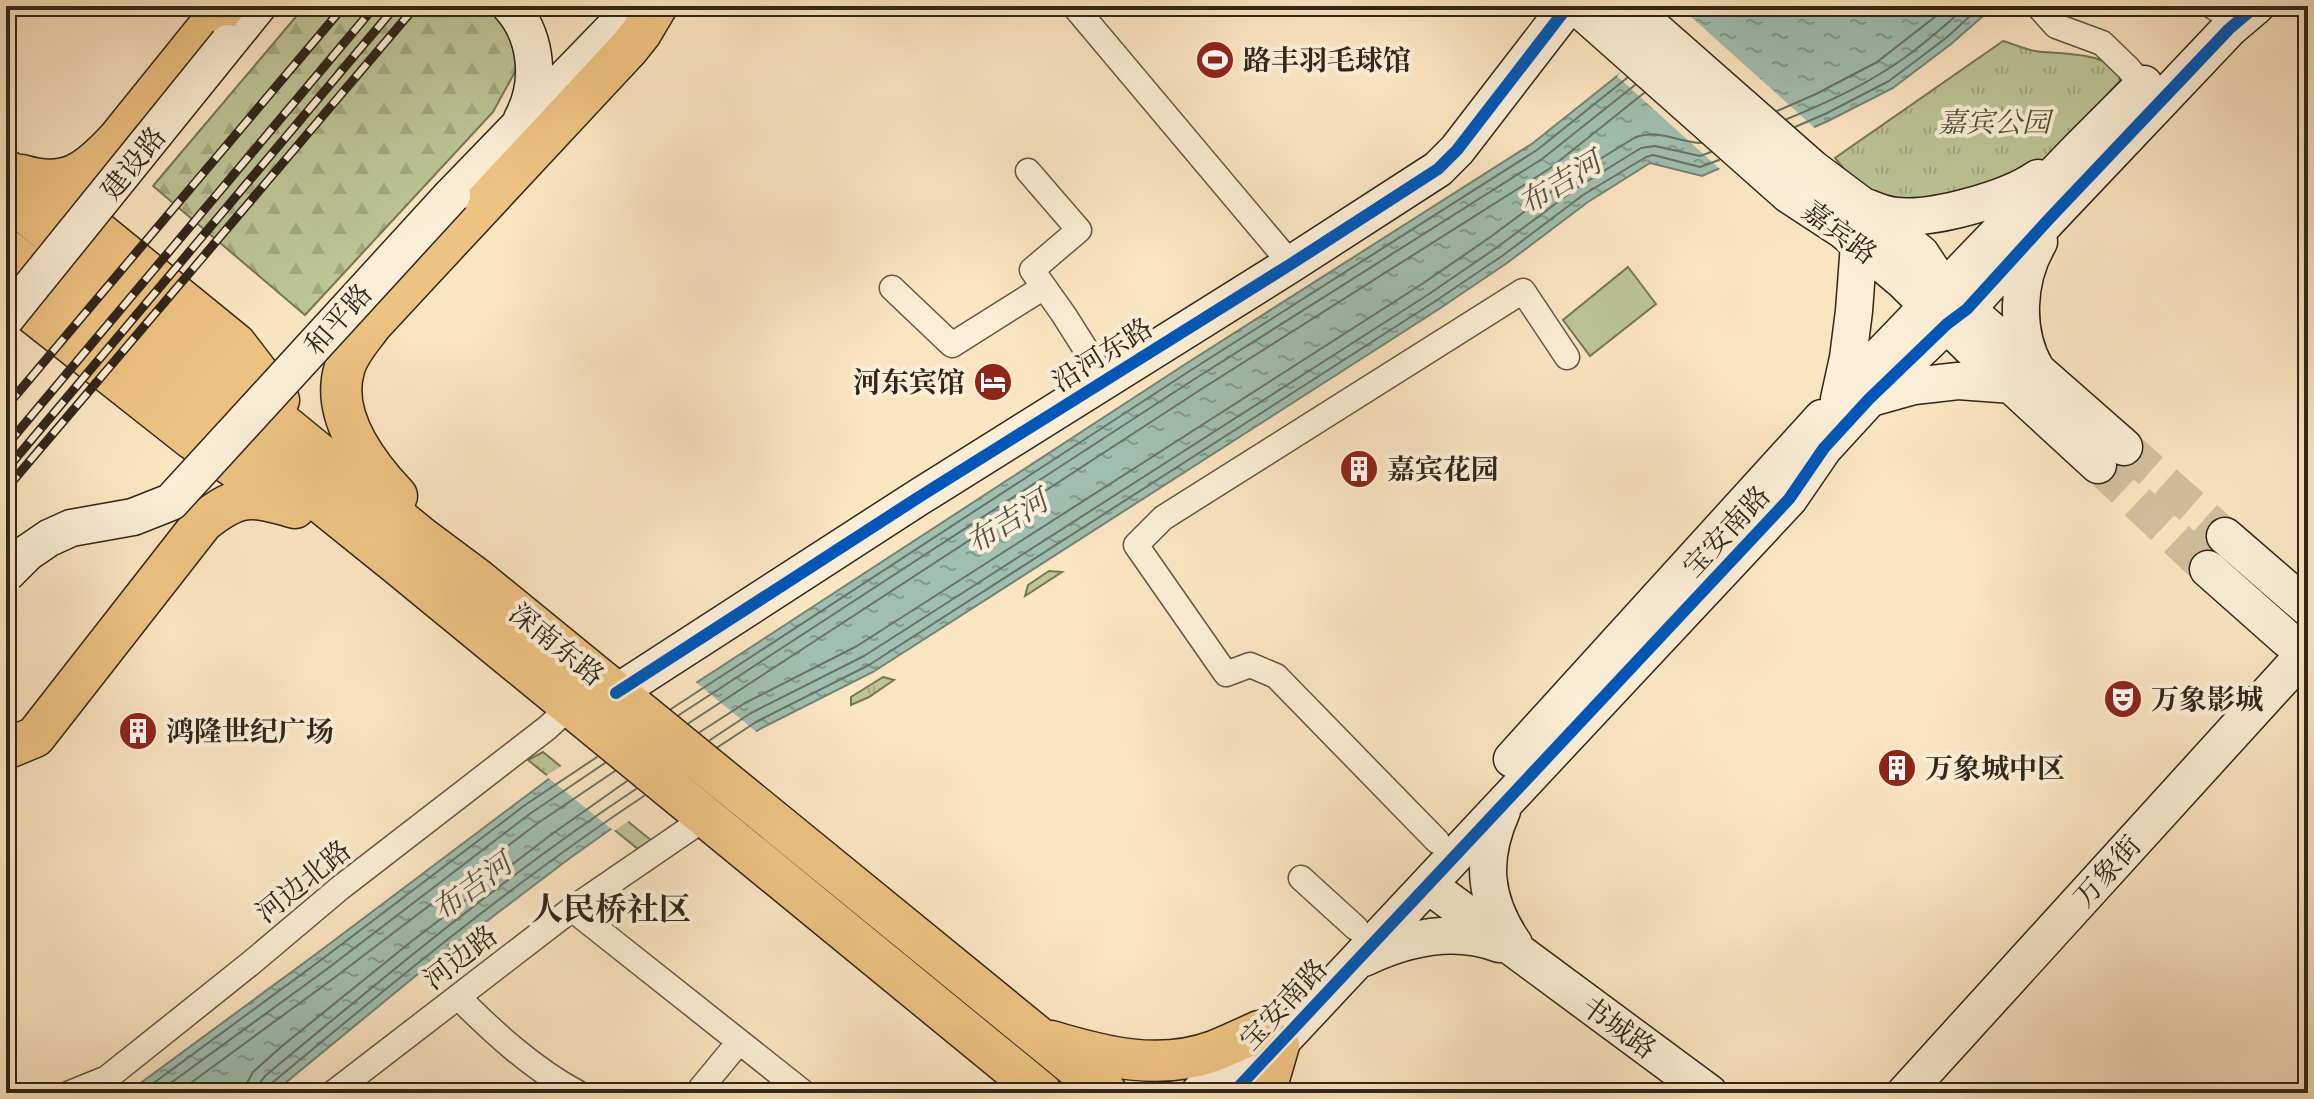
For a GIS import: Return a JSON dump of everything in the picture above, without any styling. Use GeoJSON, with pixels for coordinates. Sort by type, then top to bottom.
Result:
{"type":"FeatureCollection","features":[{"type":"Feature","properties":{"kind":"main road"},"geometry":{"type":"LineString","coordinates":[[476,578],[380,478],[368,461],[345,415],[341,389],[344,368],[373,323],[629,48],[657,6]]}},
{"type":"Feature","properties":{"kind":"main road"},"geometry":{"type":"LineString","coordinates":[[7,179],[54,181],[71,178],[99,159],[227,25]]}},
{"type":"Feature","properties":{"kind":"main road","name":"深南东路"},"geometry":{"type":"LineString","coordinates":[[7,179],[58,199],[236,344],[321,454],[1107,1093]]}},
{"type":"Feature","properties":{"kind":"main road","name":"深南东路"},"geometry":{"type":"LineString","coordinates":[[6,249],[398,565],[1027,1086]]}},
{"type":"Feature","properties":{"kind":"main road"},"geometry":{"type":"LineString","coordinates":[[6,292],[192,439],[295,508],[398,565]]}},
{"type":"Feature","properties":{"kind":"main road"},"geometry":{"type":"LineString","coordinates":[[6,749],[35,737],[203,522],[224,506],[247,499],[264,499],[295,508]]}},
{"type":"Feature","properties":{"kind":"main road"},"geometry":{"type":"LineString","coordinates":[[1036,1037],[1098,1054],[1152,1062],[1194,1056],[1269,1038],[1265,1093]]}},
{"type":"Feature","properties":{"kind":"street","name":"建设路"},"geometry":{"type":"LineString","coordinates":[[6,318],[227,25],[258,6]]}},
{"type":"Feature","properties":{"kind":"street"},"geometry":{"type":"LineString","coordinates":[[510,6],[524,26],[534,61],[531,97],[517,128]]}},
{"type":"Feature","properties":{"kind":"street","name":"和平路"},"geometry":{"type":"LineString","coordinates":[[6,574],[27,553],[71,528],[133,517],[171,502],[452,195],[635,6]]}},
{"type":"Feature","properties":{"kind":"street"},"geometry":{"type":"LineString","coordinates":[[1074,6],[1291,264]]}},
{"type":"Feature","properties":{"kind":"street","name":"沿河东路"},"geometry":{"type":"LineString","coordinates":[[623,699],[919,497],[1438,169],[1449,160],[1568,6]]}},
{"type":"Feature","properties":{"kind":"street","name":"嘉宾路"},"geometry":{"type":"LineString","coordinates":[[1576,6],[1789,195],[1844,231],[1903,281],[1946,307],[2111,456]]}},
{"type":"Feature","properties":{"kind":"street"},"geometry":{"type":"LineString","coordinates":[[2038,6],[2056,26],[2102,43],[2143,86]]}},
{"type":"Feature","properties":{"kind":"street","name":"宝安南路"},"geometry":{"type":"LineString","coordinates":[[1199,1093],[1269,1038],[1355,946],[1437,841],[1854,399],[1946,307],[2048,220],[2229,29],[2256,6]]}},
{"type":"Feature","properties":{"kind":"street","name":"宝安南路"},"geometry":{"type":"LineString","coordinates":[[1946,307],[2079,149],[2217,7]]}},
{"type":"Feature","properties":{"kind":"street","name":"嘉宾路"},"geometry":{"type":"LineString","coordinates":[[1643,14],[1812,168],[1921,254],[1946,307]]}},
{"type":"Feature","properties":{"kind":"street"},"geometry":{"type":"LineString","coordinates":[[1864,207],[1896,216],[1924,216],[1992,200],[2023,187],[2079,149]]}},
{"type":"Feature","properties":{"kind":"street"},"geometry":{"type":"LineString","coordinates":[[1028,171],[1079,230],[1032,270],[1105,380]]}},
{"type":"Feature","properties":{"kind":"street"},"geometry":{"type":"LineString","coordinates":[[1859,244],[1848,358],[1842,378],[1854,399],[1914,386],[2026,379],[2033,364],[2026,345],[2021,301],[2026,270],[2048,220]]}},
{"type":"Feature","properties":{"kind":"street"},"geometry":{"type":"LineString","coordinates":[[892,288],[952,345],[1044,287]]}},
{"type":"Feature","properties":{"kind":"street"},"geometry":{"type":"LineString","coordinates":[[1437,841],[1276,676],[1250,665],[1226,674],[1136,545],[1163,518],[1523,291],[1567,357]]}},
{"type":"Feature","properties":{"kind":"street","name":"宝安南路"},"geometry":{"type":"LineString","coordinates":[[1355,946],[1428,885],[1789,499],[1854,399]]}},
{"type":"Feature","properties":{"kind":"street"},"geometry":{"type":"LineString","coordinates":[[2225,536],[2308,608]]}},
{"type":"Feature","properties":{"kind":"street"},"geometry":{"type":"LineString","coordinates":[[2256,707],[2270,678],[2270,652],[2261,627],[2220,580],[2307,661]]}},
{"type":"Feature","properties":{"kind":"street","name":"万象街"},"geometry":{"type":"LineString","coordinates":[[1905,1093],[2256,707],[2307,661]]}},
{"type":"Feature","properties":{"kind":"street","name":"万象街"},"geometry":{"type":"LineString","coordinates":[[1935,1093],[2307,661]]}},
{"type":"Feature","properties":{"kind":"street","name":"河边北路"},"geometry":{"type":"LineString","coordinates":[[70,1093],[107,1078],[340,888],[547,728],[582,717]]}},
{"type":"Feature","properties":{"kind":"street","name":"书城路"},"geometry":{"type":"LineString","coordinates":[[1506,800],[1489,849],[1490,891],[1499,919],[1529,960]]}},
{"type":"Feature","properties":{"kind":"street","name":"河边路"},"geometry":{"type":"LineString","coordinates":[[333,1093],[697,811]]}},
{"type":"Feature","properties":{"kind":"street"},"geometry":{"type":"LineString","coordinates":[[1301,878],[1355,946]]}},
{"type":"Feature","properties":{"kind":"street","name":"书城路"},"geometry":{"type":"LineString","coordinates":[[1428,885],[1709,1093]]}},
{"type":"Feature","properties":{"kind":"street"},"geometry":{"type":"LineString","coordinates":[[572,909],[804,1093]]}},
{"type":"Feature","properties":{"kind":"street","name":"书城路"},"geometry":{"type":"LineString","coordinates":[[1355,946],[1452,935],[1499,943],[1529,960]]}},
{"type":"Feature","properties":{"kind":"street"},"geometry":{"type":"LineString","coordinates":[[458,997],[492,1031],[578,1093]]}},
{"type":"Feature","properties":{"kind":"street","name":"宝安南路"},"geometry":{"type":"LineString","coordinates":[[1233,1093],[1269,1038]]}},
{"type":"Feature","properties":{"kind":"street"},"geometry":{"type":"LineString","coordinates":[[697,1093],[739,1042]]}},
{"type":"Feature","properties":{"kind":"green space"},"geometry":{"type":"Polygon","coordinates":[[[305,6],[493,6],[512,35],[516,70],[493,112],[305,315],[153,186],[305,6]]]}},
{"type":"Feature","properties":{"kind":"green space","name":"嘉宾公园"},"geometry":{"type":"Polygon","coordinates":[[[2003,41],[2035,51],[2097,59],[2116,71],[2120,81],[2043,163],[1958,199],[1870,201],[1835,158],[2003,41]]]}},
{"type":"Feature","properties":{"kind":"green space"},"geometry":{"type":"Polygon","coordinates":[[[1628,267],[1656,304],[1590,356],[1563,320],[1628,267]]]}},
{"type":"Feature","properties":{"kind":"green space"},"geometry":{"type":"Polygon","coordinates":[[[1049,571],[1062,572],[1025,596],[1028,585],[1049,571]]]}},
{"type":"Feature","properties":{"kind":"green space"},"geometry":{"type":"Polygon","coordinates":[[[883,677],[894,680],[851,705],[851,697],[883,677]]]}},
{"type":"Feature","properties":{"kind":"green space"},"geometry":{"type":"Polygon","coordinates":[[[543,752],[652,841],[638,849],[528,760],[543,752]]]}},
{"type":"Feature","properties":{"kind":"water","name":"布吉河"},"geometry":{"type":"Polygon","coordinates":[[[1705,6],[1986,6],[1990,10],[1893,88],[1828,121],[1702,176],[1650,163],[1588,202],[1439,309],[873,672],[760,729],[639,809],[430,964],[273,1093],[127,1093],[550,778],[1184,365],[1533,143],[1705,6]]]}},
{"type":"Feature","properties":{"kind":"pier"},"geometry":{"type":"Polygon","coordinates":[[[1688,14],[1817,130],[1722,171],[1617,76],[1634,57],[1688,14]]]}},
{"type":"Feature","properties":{"kind":"pier"},"geometry":{"type":"Polygon","coordinates":[[[693,680],[759,734],[614,831],[546,776],[693,680]]]}},
{"type":"Feature","properties":{"kind":"tunnel"},"geometry":{"type":"LineString","coordinates":[[2124,447],[2225,536]]}},
{"type":"Feature","properties":{"kind":"tunnel"},"geometry":{"type":"LineString","coordinates":[[2098,465],[2208,569]]}},
{"type":"Feature","properties":{"kind":"railway"},"geometry":{"type":"LineString","coordinates":[[6,407],[344,6]]}},
{"type":"Feature","properties":{"kind":"railway"},"geometry":{"type":"LineString","coordinates":[[6,446],[375,6]]}},
{"type":"Feature","properties":{"kind":"railway"},"geometry":{"type":"LineString","coordinates":[[6,470],[396,6]]}},
{"type":"Feature","properties":{"kind":"railway"},"geometry":{"type":"LineString","coordinates":[[6,489],[416,6]]}},
{"type":"Feature","properties":{"kind":"cycle path"},"geometry":{"type":"LineString","coordinates":[[616,693],[919,497],[1438,169],[1457,150],[1568,6]]}},
{"type":"Feature","properties":{"kind":"cycle path"},"geometry":{"type":"LineString","coordinates":[[1233,1093],[1789,499],[1824,448],[1869,399],[1947,324],[1967,309],[2229,29],[2256,6]]}},
{"type":"Feature","properties":{"kind":"place","name":"路丰羽毛球馆"},"geometry":{"type":"Point","coordinates":[1215,60]}},
{"type":"Feature","properties":{"kind":"place","name":"河东宾馆"},"geometry":{"type":"Point","coordinates":[993,382]}},
{"type":"Feature","properties":{"kind":"place","name":"嘉宾花园"},"geometry":{"type":"Point","coordinates":[1359,469]}},
{"type":"Feature","properties":{"kind":"place","name":"万象影城"},"geometry":{"type":"Point","coordinates":[2123,699]}},
{"type":"Feature","properties":{"kind":"place","name":"鸿隆世纪广场"},"geometry":{"type":"Point","coordinates":[138,731]}},
{"type":"Feature","properties":{"kind":"place","name":"万象城中区"},"geometry":{"type":"Point","coordinates":[1897,768]}},
{"type":"Feature","properties":{"kind":"district","name":"人民桥社区"},"geometry":{"type":"Point","coordinates":[611,909]}}]}
